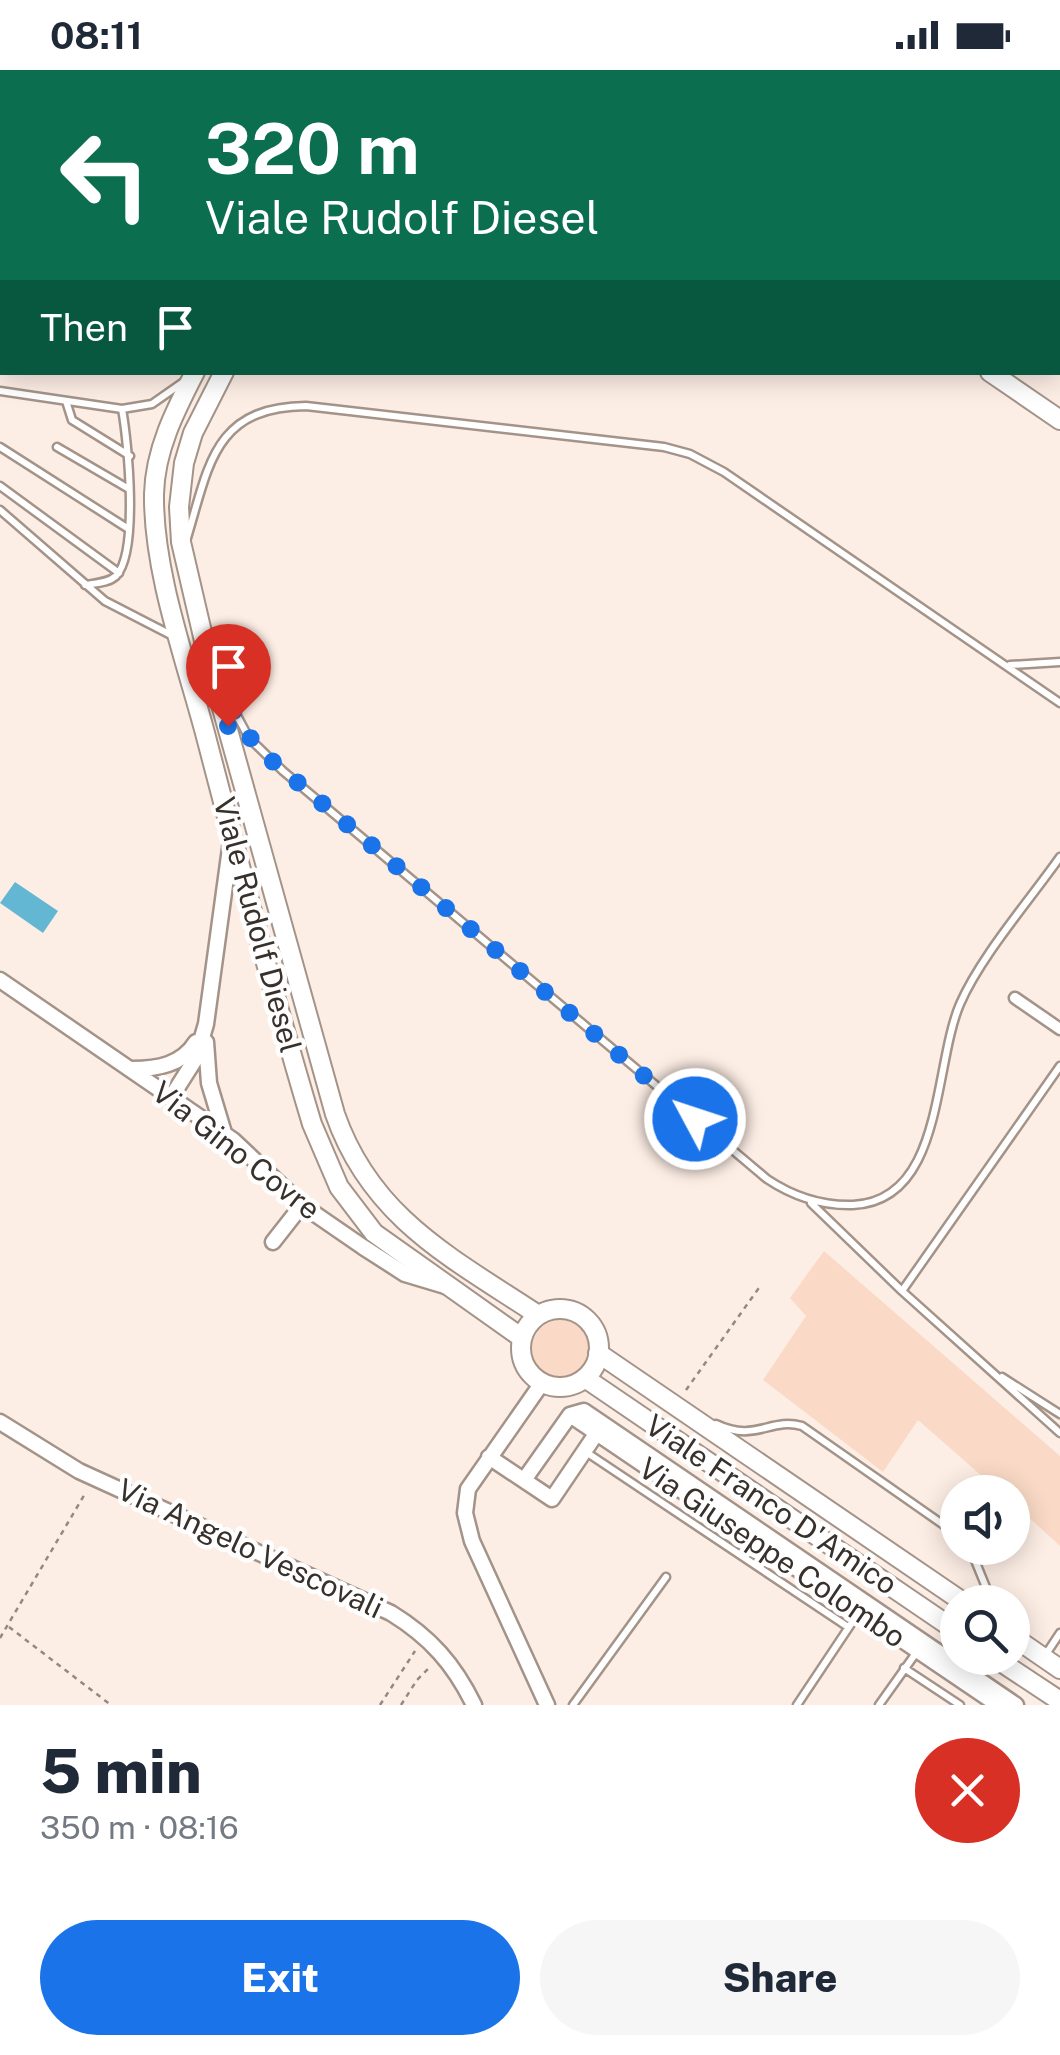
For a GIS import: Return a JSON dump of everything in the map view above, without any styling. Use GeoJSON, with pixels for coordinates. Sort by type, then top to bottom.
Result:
{"type":"FeatureCollection","features":[{"type":"Feature","properties":{"kind":"street","name":"Viale Rudolf Diesel"},"geometry":{"type":"LineString","coordinates":[[194,375],[166,434],[154,494],[160,555],[312,1124],[331,1173],[352,1207],[374,1232],[522,1338]]}},
{"type":"Feature","properties":{"kind":"street","name":"Viale Rudolf Diesel"},"geometry":{"type":"LineString","coordinates":[[222,375],[193,433],[184,463],[179,507],[183,553],[208,658],[330,1099],[348,1146],[370,1184],[397,1216],[538,1315]]}},
{"type":"Feature","properties":{"kind":"street"},"geometry":{"type":"LineString","coordinates":[[994,375],[1060,420]]}},
{"type":"Feature","properties":{"kind":"street"},"geometry":{"type":"LineString","coordinates":[[172,1096],[196,1058],[206,1024],[232,835]]}},
{"type":"Feature","properties":{"kind":"street","name":"Via Gino Covre"},"geometry":{"type":"LineString","coordinates":[[0,980],[224,1134],[302,1205],[398,1270],[451,1288]]}},
{"type":"Feature","properties":{"kind":"street"},"geometry":{"type":"LineString","coordinates":[[1015,998],[1060,1030]]}},
{"type":"Feature","properties":{"kind":"street"},"geometry":{"type":"LineString","coordinates":[[131,1069],[159,1067],[181,1059],[206,1024]]}},
{"type":"Feature","properties":{"kind":"street"},"geometry":{"type":"LineString","coordinates":[[206,1024],[208,1083],[224,1134]]}},
{"type":"Feature","properties":{"kind":"street"},"geometry":{"type":"LineString","coordinates":[[273,1242],[302,1205]]}},
{"type":"Feature","properties":{"kind":"street"},"geometry":{"type":"LineString","coordinates":[[550,1310],[574,1312],[594,1328],[598,1354],[585,1378],[564,1387],[542,1383],[524,1364],[522,1338],[538,1315],[550,1310]]}},
{"type":"Feature","properties":{"kind":"street","name":"Viale Franco D'Amico"},"geometry":{"type":"LineString","coordinates":[[598,1354],[940,1586]]}},
{"type":"Feature","properties":{"kind":"street","name":"Viale Franco D'Amico"},"geometry":{"type":"LineString","coordinates":[[585,1378],[940,1620]]}},
{"type":"Feature","properties":{"kind":"street"},"geometry":{"type":"LineString","coordinates":[[542,1383],[468,1489],[465,1513],[472,1541],[546,1705]]}},
{"type":"Feature","properties":{"kind":"street","name":"Via Giuseppe Colombo"},"geometry":{"type":"LineString","coordinates":[[862,1607],[701,1506],[570,1415],[587,1412],[862,1607],[1016,1705]]}},
{"type":"Feature","properties":{"kind":"street"},"geometry":{"type":"LineString","coordinates":[[524,1480],[570,1415]]}},
{"type":"Feature","properties":{"kind":"street","name":"Via Angelo Vescovali"},"geometry":{"type":"LineString","coordinates":[[0,1422],[48,1454],[95,1478],[392,1613],[431,1640],[448,1658],[474,1705]]}},
{"type":"Feature","properties":{"kind":"street"},"geometry":{"type":"LineString","coordinates":[[489,1457],[552,1499],[596,1434]]}},
{"type":"Feature","properties":{"kind":"street","name":"Via Giuseppe Colombo"},"geometry":{"type":"LineString","coordinates":[[920,1646],[998,1705]]}},
{"type":"Feature","properties":{"kind":"street"},"geometry":{"type":"LineString","coordinates":[[1030,1647],[1060,1669]]}},
{"type":"Feature","properties":{"kind":"street"},"geometry":{"type":"LineString","coordinates":[[1021,1675],[1060,1701]]}},
{"type":"Feature","properties":{"kind":"lane"},"geometry":{"type":"LineString","coordinates":[[0,392],[122,410],[160,400],[192,375]]}},
{"type":"Feature","properties":{"kind":"lane"},"geometry":{"type":"LineString","coordinates":[[66,401],[71,418],[130,456]]}},
{"type":"Feature","properties":{"kind":"lane"},"geometry":{"type":"LineString","coordinates":[[183,553],[211,457],[220,441],[248,418],[274,409],[306,406],[652,445],[690,454],[715,466],[1060,703]]}},
{"type":"Feature","properties":{"kind":"lane"},"geometry":{"type":"LineString","coordinates":[[85,585],[108,581],[119,573],[126,551],[130,456],[122,410]]}},
{"type":"Feature","properties":{"kind":"lane"},"geometry":{"type":"LineString","coordinates":[[57,446],[130,489]]}},
{"type":"Feature","properties":{"kind":"lane"},"geometry":{"type":"LineString","coordinates":[[0,447],[127,528]]}},
{"type":"Feature","properties":{"kind":"lane"},"geometry":{"type":"LineString","coordinates":[[0,486],[119,573]]}},
{"type":"Feature","properties":{"kind":"lane"},"geometry":{"type":"LineString","coordinates":[[0,510],[85,585],[114,606],[167,631],[176,642],[190,677]]}},
{"type":"Feature","properties":{"kind":"lane"},"geometry":{"type":"LineString","coordinates":[[208,658],[242,728],[264,754],[766,1179],[810,1201],[839,1205],[875,1202],[899,1189],[915,1172],[924,1150],[952,1027],[966,990],[1060,857]]}},
{"type":"Feature","properties":{"kind":"lane"},"geometry":{"type":"LineString","coordinates":[[1008,665],[1060,662]]}},
{"type":"Feature","properties":{"kind":"lane"},"geometry":{"type":"LineString","coordinates":[[902,1291],[1060,1066]]}},
{"type":"Feature","properties":{"kind":"lane"},"geometry":{"type":"LineString","coordinates":[[810,1201],[841,1235],[1060,1433]]}},
{"type":"Feature","properties":{"kind":"lane"},"geometry":{"type":"LineString","coordinates":[[986,1366],[1060,1414]]}},
{"type":"Feature","properties":{"kind":"lane"},"geometry":{"type":"LineString","coordinates":[[665,1401],[737,1433],[789,1424],[802,1426],[940,1522]]}},
{"type":"Feature","properties":{"kind":"lane"},"geometry":{"type":"LineString","coordinates":[[585,1451],[848,1627]]}},
{"type":"Feature","properties":{"kind":"lane"},"geometry":{"type":"LineString","coordinates":[[690,1523],[701,1506]]}},
{"type":"Feature","properties":{"kind":"lane"},"geometry":{"type":"LineString","coordinates":[[573,1705],[666,1577]]}},
{"type":"Feature","properties":{"kind":"lane"},"geometry":{"type":"LineString","coordinates":[[808,1705],[799,1702],[862,1607]]}},
{"type":"Feature","properties":{"kind":"lane"},"geometry":{"type":"LineString","coordinates":[[1044,1658],[1060,1633]]}},
{"type":"Feature","properties":{"kind":"lane"},"geometry":{"type":"LineString","coordinates":[[879,1705],[920,1646]]}},
{"type":"Feature","properties":{"kind":"lane"},"geometry":{"type":"LineString","coordinates":[[904,1668],[960,1705]]}},
{"type":"Feature","properties":{"kind":"path"},"geometry":{"type":"LineString","coordinates":[[686,1390],[761,1285]]}},
{"type":"Feature","properties":{"kind":"path"},"geometry":{"type":"LineString","coordinates":[[0,1638],[95,1478]]}},
{"type":"Feature","properties":{"kind":"path"},"geometry":{"type":"LineString","coordinates":[[7,1626],[111,1705]]}},
{"type":"Feature","properties":{"kind":"path"},"geometry":{"type":"LineString","coordinates":[[380,1705],[420,1642],[431,1640]]}},
{"type":"Feature","properties":{"kind":"path"},"geometry":{"type":"LineString","coordinates":[[401,1705],[417,1680],[431,1666],[448,1658]]}},
{"type":"Feature","properties":{"kind":"shaded area"},"geometry":{"type":"Polygon","coordinates":[[[824,1251],[1060,1456],[1060,1546],[1030,1519],[1030,1475],[981,1475],[918,1420],[883,1472],[763,1380],[806,1316],[790,1298],[824,1251]]]}},
{"type":"Feature","properties":{"kind":"shaded area"},"geometry":{"type":"Polygon","coordinates":[[[561,1320],[582,1328],[590,1349],[582,1370],[561,1378],[540,1370],[532,1349],[540,1328],[561,1320]]]}},
{"type":"Feature","properties":{"kind":"water"},"geometry":{"type":"Polygon","coordinates":[[[15,882],[58,911],[43,933],[0,903],[15,882]]]}},
{"type":"Feature","properties":{"kind":"route"},"geometry":{"type":"LineString","coordinates":[[228,726],[208,658],[242,728],[264,754],[695,1119]]}}]}
